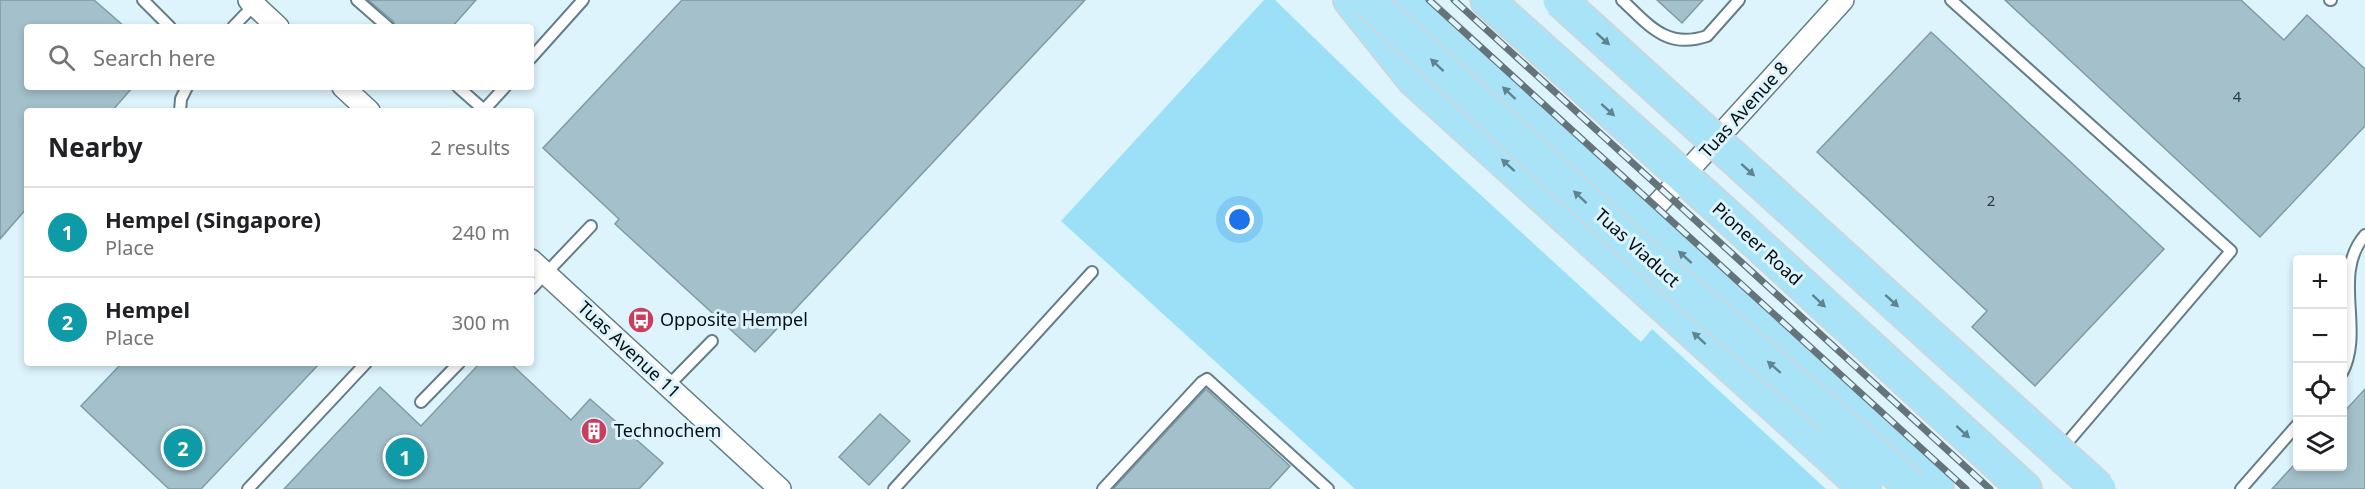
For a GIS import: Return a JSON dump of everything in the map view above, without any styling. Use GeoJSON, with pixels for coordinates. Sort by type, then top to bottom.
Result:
{"type":"FeatureCollection","features":[{"type":"Feature","properties":{"kind":"main road"},"geometry":{"type":"LineString","coordinates":[[1350,0],[1414,80],[1866,489]]}},
{"type":"Feature","properties":{"kind":"main road","name":"Tuas Viaduct"},"geometry":{"type":"LineString","coordinates":[[1367,0],[1628,242],[1875,454],[1912,489]]}},
{"type":"Feature","properties":{"kind":"main road"},"geometry":{"type":"LineString","coordinates":[[1409,0],[1937,489]]}},
{"type":"Feature","properties":{"kind":"main road","name":"Pioneer Road"},"geometry":{"type":"LineString","coordinates":[[1487,0],[2025,489]]}},
{"type":"Feature","properties":{"kind":"main road"},"geometry":{"type":"LineString","coordinates":[[1560,0],[2099,489]]}},
{"type":"Feature","properties":{"kind":"street","name":"Tuas Avenue 8"},"geometry":{"type":"LineString","coordinates":[[1644,219],[1843,0]]}},
{"type":"Feature","properties":{"kind":"street"},"geometry":{"type":"LineString","coordinates":[[252,2],[275,24]]}},
{"type":"Feature","properties":{"kind":"street"},"geometry":{"type":"LineString","coordinates":[[346,90],[366,108]]}},
{"type":"Feature","properties":{"kind":"street","name":"Tuas Avenue 11"},"geometry":{"type":"LineString","coordinates":[[539,267],[774,487]]}},
{"type":"Feature","properties":{"kind":"lane"},"geometry":{"type":"LineString","coordinates":[[143,0],[167,24]]}},
{"type":"Feature","properties":{"kind":"lane"},"geometry":{"type":"LineString","coordinates":[[357,0],[385,24]]}},
{"type":"Feature","properties":{"kind":"lane"},"geometry":{"type":"LineString","coordinates":[[534,55],[583,0]]}},
{"type":"Feature","properties":{"kind":"lane"},"geometry":{"type":"LineString","coordinates":[[1622,0],[1659,34],[1673,39],[1707,36],[1739,0]]}},
{"type":"Feature","properties":{"kind":"lane"},"geometry":{"type":"LineString","coordinates":[[1951,0],[2232,251],[2050,462]]}},
{"type":"Feature","properties":{"kind":"lane"},"geometry":{"type":"LineString","coordinates":[[236,24],[252,2]]}},
{"type":"Feature","properties":{"kind":"lane"},"geometry":{"type":"LineString","coordinates":[[180,108],[181,99],[186,90]]}},
{"type":"Feature","properties":{"kind":"lane"},"geometry":{"type":"LineString","coordinates":[[461,90],[482,108]]}},
{"type":"Feature","properties":{"kind":"lane"},"geometry":{"type":"LineString","coordinates":[[486,108],[502,90]]}},
{"type":"Feature","properties":{"kind":"lane"},"geometry":{"type":"LineString","coordinates":[[539,267],[591,226]]}},
{"type":"Feature","properties":{"kind":"lane"},"geometry":{"type":"LineString","coordinates":[[2346,363],[2351,348],[2349,278],[2354,247],[2365,235]]}},
{"type":"Feature","properties":{"kind":"lane"},"geometry":{"type":"LineString","coordinates":[[894,489],[1092,272]]}},
{"type":"Feature","properties":{"kind":"lane"},"geometry":{"type":"LineString","coordinates":[[668,386],[712,341]]}},
{"type":"Feature","properties":{"kind":"lane"},"geometry":{"type":"LineString","coordinates":[[248,489],[363,366]]}},
{"type":"Feature","properties":{"kind":"lane"},"geometry":{"type":"LineString","coordinates":[[421,402],[452,366]]}},
{"type":"Feature","properties":{"kind":"lane"},"geometry":{"type":"LineString","coordinates":[[1103,489],[1207,379],[1328,489]]}},
{"type":"Feature","properties":{"kind":"lane"},"geometry":{"type":"LineString","coordinates":[[1826,472],[1868,424]]}},
{"type":"Feature","properties":{"kind":"lane"},"geometry":{"type":"LineString","coordinates":[[2241,489],[2293,430]]}},
{"type":"Feature","properties":{"kind":"shaded area"},"geometry":{"type":"Polygon","coordinates":[[[1264,0],[1275,0],[1401,122],[1641,342],[1652,329],[1826,489],[1355,489],[1061,221],[1264,0]]]}},
{"type":"Feature","properties":{"kind":"building"},"geometry":{"type":"Polygon","coordinates":[[[0,0],[94,0],[122,24],[24,24],[24,90],[130,90],[115,108],[24,108],[24,211],[0,239],[0,0]]]}},
{"type":"Feature","properties":{"kind":"building"},"geometry":{"type":"Polygon","coordinates":[[[368,0],[476,0],[455,24],[394,24],[368,0]]]}},
{"type":"Feature","properties":{"kind":"building"},"geometry":{"type":"Polygon","coordinates":[[[682,0],[1085,0],[755,352],[615,224],[619,219],[543,148],[682,0]]]}},
{"type":"Feature","properties":{"kind":"building"},"geometry":{"type":"Polygon","coordinates":[[[1657,0],[1703,0],[1682,23],[1657,0]]]}},
{"type":"Feature","properties":{"kind":"building"},"geometry":{"type":"Polygon","coordinates":[[[2005,0],[2241,0],[2284,40],[2307,15],[2365,69],[2365,126],[2260,237],[2005,0]]]}},
{"type":"Feature","properties":{"kind":"building"},"geometry":{"type":"Polygon","coordinates":[[[1931,32],[2164,249],[2035,386],[1972,327],[1987,311],[1817,152],[1931,32]]]}},
{"type":"Feature","properties":{"kind":"building"},"geometry":{"type":"Polygon","coordinates":[[[119,366],[317,366],[201,489],[169,489],[81,406],[119,366]]]}},
{"type":"Feature","properties":{"kind":"building"},"geometry":{"type":"Polygon","coordinates":[[[477,366],[513,366],[571,420],[590,399],[663,463],[639,489],[284,489],[380,387],[421,426],[477,366]]]}},
{"type":"Feature","properties":{"kind":"building"},"geometry":{"type":"Polygon","coordinates":[[[1206,389],[1290,466],[1269,489],[1113,489],[1206,389]]]}},
{"type":"Feature","properties":{"kind":"building"},"geometry":{"type":"Polygon","coordinates":[[[2365,389],[2365,489],[2272,489],[2293,466],[2293,471],[2347,471],[2347,409],[2365,389]]]}},
{"type":"Feature","properties":{"kind":"building"},"geometry":{"type":"Polygon","coordinates":[[[880,414],[910,441],[869,485],[839,457],[880,414]]]}},
{"type":"Feature","properties":{"kind":"railway"},"geometry":{"type":"LineString","coordinates":[[1429,0],[1966,489]]}},
{"type":"Feature","properties":{"kind":"railway"},"geometry":{"type":"LineString","coordinates":[[1454,0],[1990,489]]}},
{"type":"Feature","properties":{"kind":"place","name":"Opposite Hempel"},"geometry":{"type":"Point","coordinates":[641,320]}},
{"type":"Feature","properties":{"kind":"place","name":"Technochem"},"geometry":{"type":"Point","coordinates":[594,431]}},
{"type":"Feature","properties":{"kind":"place","name":"Hempel"},"geometry":{"type":"Point","coordinates":[183,448]}},
{"type":"Feature","properties":{"kind":"place","name":"Hempel (Singapore)"},"geometry":{"type":"Point","coordinates":[405,457]}}]}
